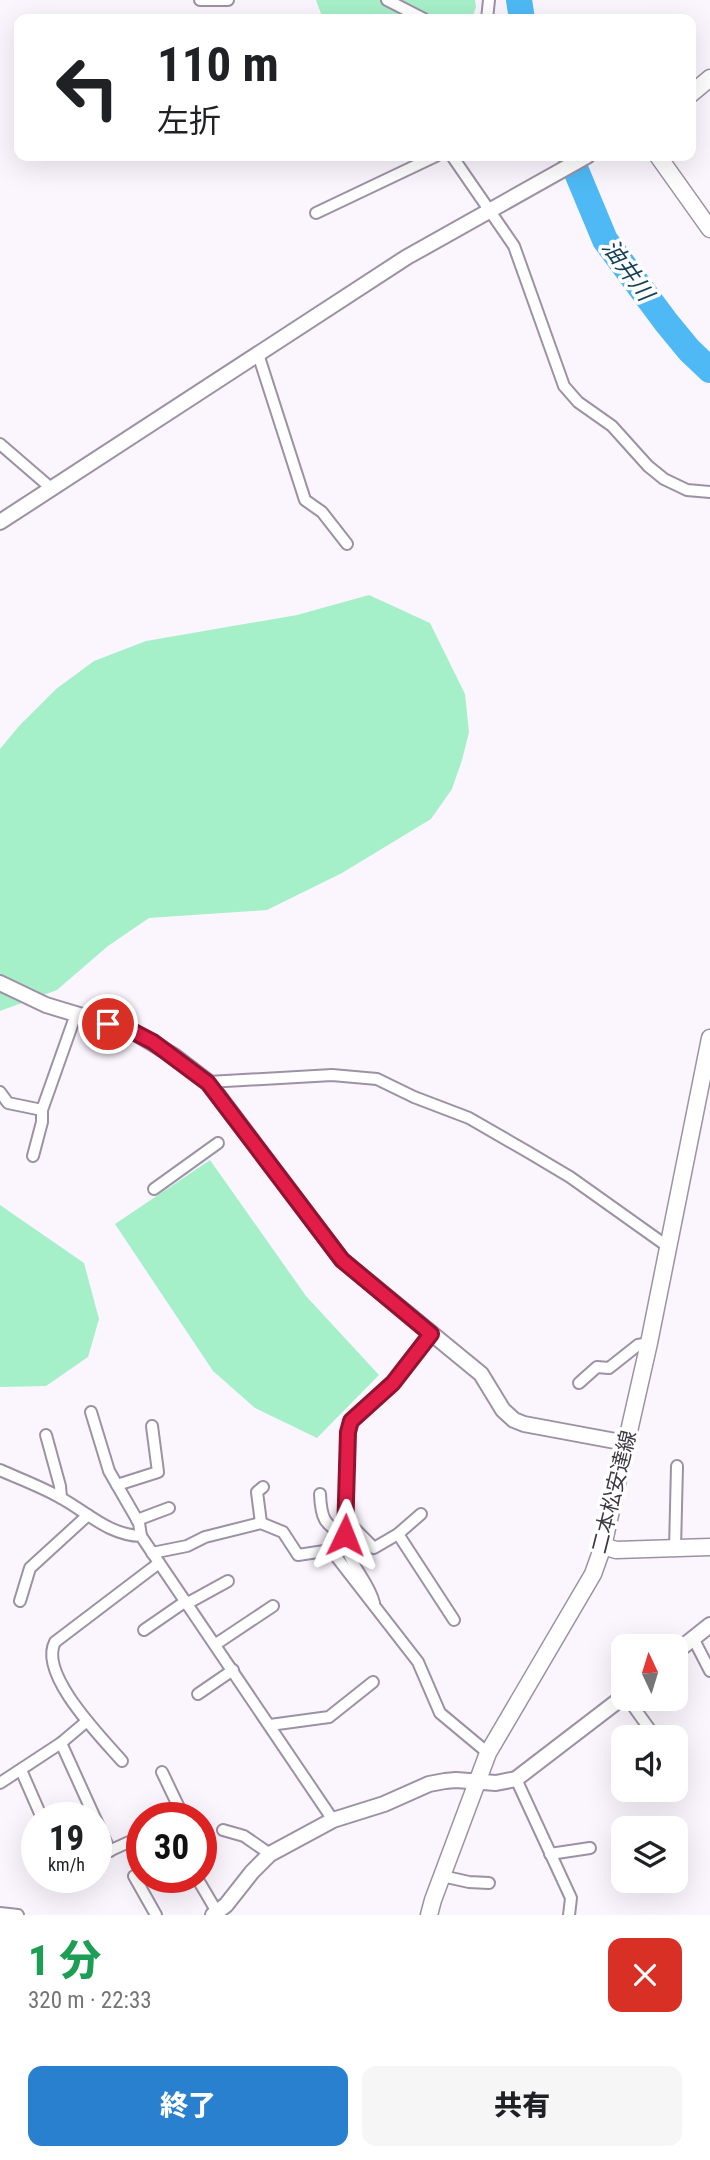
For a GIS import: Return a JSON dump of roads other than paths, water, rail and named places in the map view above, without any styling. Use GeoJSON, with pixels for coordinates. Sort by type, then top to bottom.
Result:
{"type":"FeatureCollection","features":[{"type":"Feature","properties":{"kind":"main road"},"geometry":{"type":"LineString","coordinates":[[696,90],[710,78]]}},
{"type":"Feature","properties":{"kind":"main road"},"geometry":{"type":"LineString","coordinates":[[662,161],[710,229]]}},
{"type":"Feature","properties":{"kind":"main road","name":"二本松安達線"},"geometry":{"type":"LineString","coordinates":[[429,1915],[488,1753],[593,1574],[603,1546],[649,1343],[710,1038]]}},
{"type":"Feature","properties":{"kind":"main road"},"geometry":{"type":"LineString","coordinates":[[603,1546],[616,1550],[710,1547]]}},
{"type":"Feature","properties":{"kind":"street"},"geometry":{"type":"LineString","coordinates":[[200,0],[228,0]]}},
{"type":"Feature","properties":{"kind":"street"},"geometry":{"type":"LineString","coordinates":[[387,0],[414,14]]}},
{"type":"Feature","properties":{"kind":"street"},"geometry":{"type":"LineString","coordinates":[[316,213],[425,161]]}},
{"type":"Feature","properties":{"kind":"street"},"geometry":{"type":"LineString","coordinates":[[455,161],[514,246],[564,386],[578,402],[612,426],[648,466],[664,479],[687,490],[710,492]]}},
{"type":"Feature","properties":{"kind":"street"},"geometry":{"type":"LineString","coordinates":[[0,523],[407,257],[577,161]]}},
{"type":"Feature","properties":{"kind":"street"},"geometry":{"type":"LineString","coordinates":[[258,354],[305,500],[322,512],[347,544]]}},
{"type":"Feature","properties":{"kind":"street"},"geometry":{"type":"LineString","coordinates":[[0,444],[51,488]]}},
{"type":"Feature","properties":{"kind":"street"},"geometry":{"type":"LineString","coordinates":[[0,983],[46,1004],[132,1031],[153,1042],[208,1083],[342,1260],[481,1374],[503,1410],[514,1420],[626,1443]]}},
{"type":"Feature","properties":{"kind":"street"},"geometry":{"type":"LineString","coordinates":[[33,1156],[42,1122],[42,1110],[76,1014]]}},
{"type":"Feature","properties":{"kind":"street"},"geometry":{"type":"LineString","coordinates":[[208,1083],[332,1075],[377,1080],[469,1118],[570,1177],[667,1246]]}},
{"type":"Feature","properties":{"kind":"street"},"geometry":{"type":"LineString","coordinates":[[0,1092],[8,1103],[42,1110]]}},
{"type":"Feature","properties":{"kind":"street"},"geometry":{"type":"LineString","coordinates":[[154,1189],[218,1143]]}},
{"type":"Feature","properties":{"kind":"street"},"geometry":{"type":"LineString","coordinates":[[376,1609],[372,1593],[348,1556],[345,1519],[348,1432],[351,1421],[393,1383],[431,1334]]}},
{"type":"Feature","properties":{"kind":"street"},"geometry":{"type":"LineString","coordinates":[[579,1383],[597,1367],[609,1368],[638,1345],[649,1343]]}},
{"type":"Feature","properties":{"kind":"street"},"geometry":{"type":"LineString","coordinates":[[91,1412],[109,1471],[137,1520],[141,1536],[333,1819]]}},
{"type":"Feature","properties":{"kind":"street"},"geometry":{"type":"LineString","coordinates":[[117,1485],[158,1472],[152,1426]]}},
{"type":"Feature","properties":{"kind":"street"},"geometry":{"type":"LineString","coordinates":[[46,1435],[61,1497]]}},
{"type":"Feature","properties":{"kind":"street"},"geometry":{"type":"LineString","coordinates":[[675,1549],[677,1466]]}},
{"type":"Feature","properties":{"kind":"street"},"geometry":{"type":"LineString","coordinates":[[0,1470],[61,1497],[111,1530],[127,1536],[141,1536]]}},
{"type":"Feature","properties":{"kind":"street"},"geometry":{"type":"LineString","coordinates":[[261,1523],[257,1492],[263,1487]]}},
{"type":"Feature","properties":{"kind":"street"},"geometry":{"type":"LineString","coordinates":[[320,1494],[321,1514],[331,1528],[345,1535]]}},
{"type":"Feature","properties":{"kind":"street"},"geometry":{"type":"LineString","coordinates":[[137,1520],[169,1508]]}},
{"type":"Feature","properties":{"kind":"street"},"geometry":{"type":"LineString","coordinates":[[345,1519],[374,1548],[398,1534],[421,1514]]}},
{"type":"Feature","properties":{"kind":"street"},"geometry":{"type":"LineString","coordinates":[[20,1601],[30,1568],[88,1515]]}},
{"type":"Feature","properties":{"kind":"street"},"geometry":{"type":"LineString","coordinates":[[152,1553],[187,1546],[205,1537],[261,1523],[283,1532],[298,1555],[331,1550],[418,1662],[440,1713],[488,1753]]}},
{"type":"Feature","properties":{"kind":"street"},"geometry":{"type":"LineString","coordinates":[[398,1534],[454,1620]]}},
{"type":"Feature","properties":{"kind":"street"},"geometry":{"type":"LineString","coordinates":[[121,1761],[87,1721],[64,1688],[52,1661],[52,1647],[159,1563]]}},
{"type":"Feature","properties":{"kind":"street"},"geometry":{"type":"LineString","coordinates":[[144,1630],[187,1602],[228,1581]]}},
{"type":"Feature","properties":{"kind":"street"},"geometry":{"type":"LineString","coordinates":[[216,1644],[273,1606]]}},
{"type":"Feature","properties":{"kind":"street"},"geometry":{"type":"LineString","coordinates":[[688,1642],[710,1625]]}},
{"type":"Feature","properties":{"kind":"street"},"geometry":{"type":"LineString","coordinates":[[693,1638],[710,1671]]}},
{"type":"Feature","properties":{"kind":"street"},"geometry":{"type":"LineString","coordinates":[[198,1694],[233,1670]]}},
{"type":"Feature","properties":{"kind":"street"},"geometry":{"type":"LineString","coordinates":[[270,1725],[330,1717],[373,1682]]}},
{"type":"Feature","properties":{"kind":"street"},"geometry":{"type":"LineString","coordinates":[[205,1893],[215,1913],[226,1905],[270,1854],[333,1819],[384,1804],[429,1784],[456,1780],[496,1783],[516,1779],[611,1708]]}},
{"type":"Feature","properties":{"kind":"street"},"geometry":{"type":"LineString","coordinates":[[0,1783],[61,1743],[87,1721]]}},
{"type":"Feature","properties":{"kind":"street"},"geometry":{"type":"LineString","coordinates":[[61,1743],[88,1802]]}},
{"type":"Feature","properties":{"kind":"street"},"geometry":{"type":"LineString","coordinates":[[21,1770],[35,1802]]}},
{"type":"Feature","properties":{"kind":"street"},"geometry":{"type":"LineString","coordinates":[[162,1772],[176,1802]]}},
{"type":"Feature","properties":{"kind":"street"},"geometry":{"type":"LineString","coordinates":[[516,1779],[571,1898],[569,1915]]}},
{"type":"Feature","properties":{"kind":"street"},"geometry":{"type":"LineString","coordinates":[[222,1830],[244,1836],[270,1854]]}},
{"type":"Feature","properties":{"kind":"street"},"geometry":{"type":"LineString","coordinates":[[550,1854],[590,1848]]}},
{"type":"Feature","properties":{"kind":"street"},"geometry":{"type":"LineString","coordinates":[[442,1876],[469,1882],[489,1882]]}},
{"type":"Feature","properties":{"kind":"street"},"geometry":{"type":"LineString","coordinates":[[144,1893],[156,1915]]}},
{"type":"Feature","properties":{"kind":"street"},"geometry":{"type":"LineString","coordinates":[[0,1913],[18,1915]]}},
{"type":"Feature","properties":{"kind":"waterway","name":"油井川"},"geometry":{"type":"LineString","coordinates":[[519,0],[521,14]]}},
{"type":"Feature","properties":{"kind":"waterway","name":"油井川"},"geometry":{"type":"LineString","coordinates":[[572,161],[605,240],[666,322],[710,370]]}}]}
